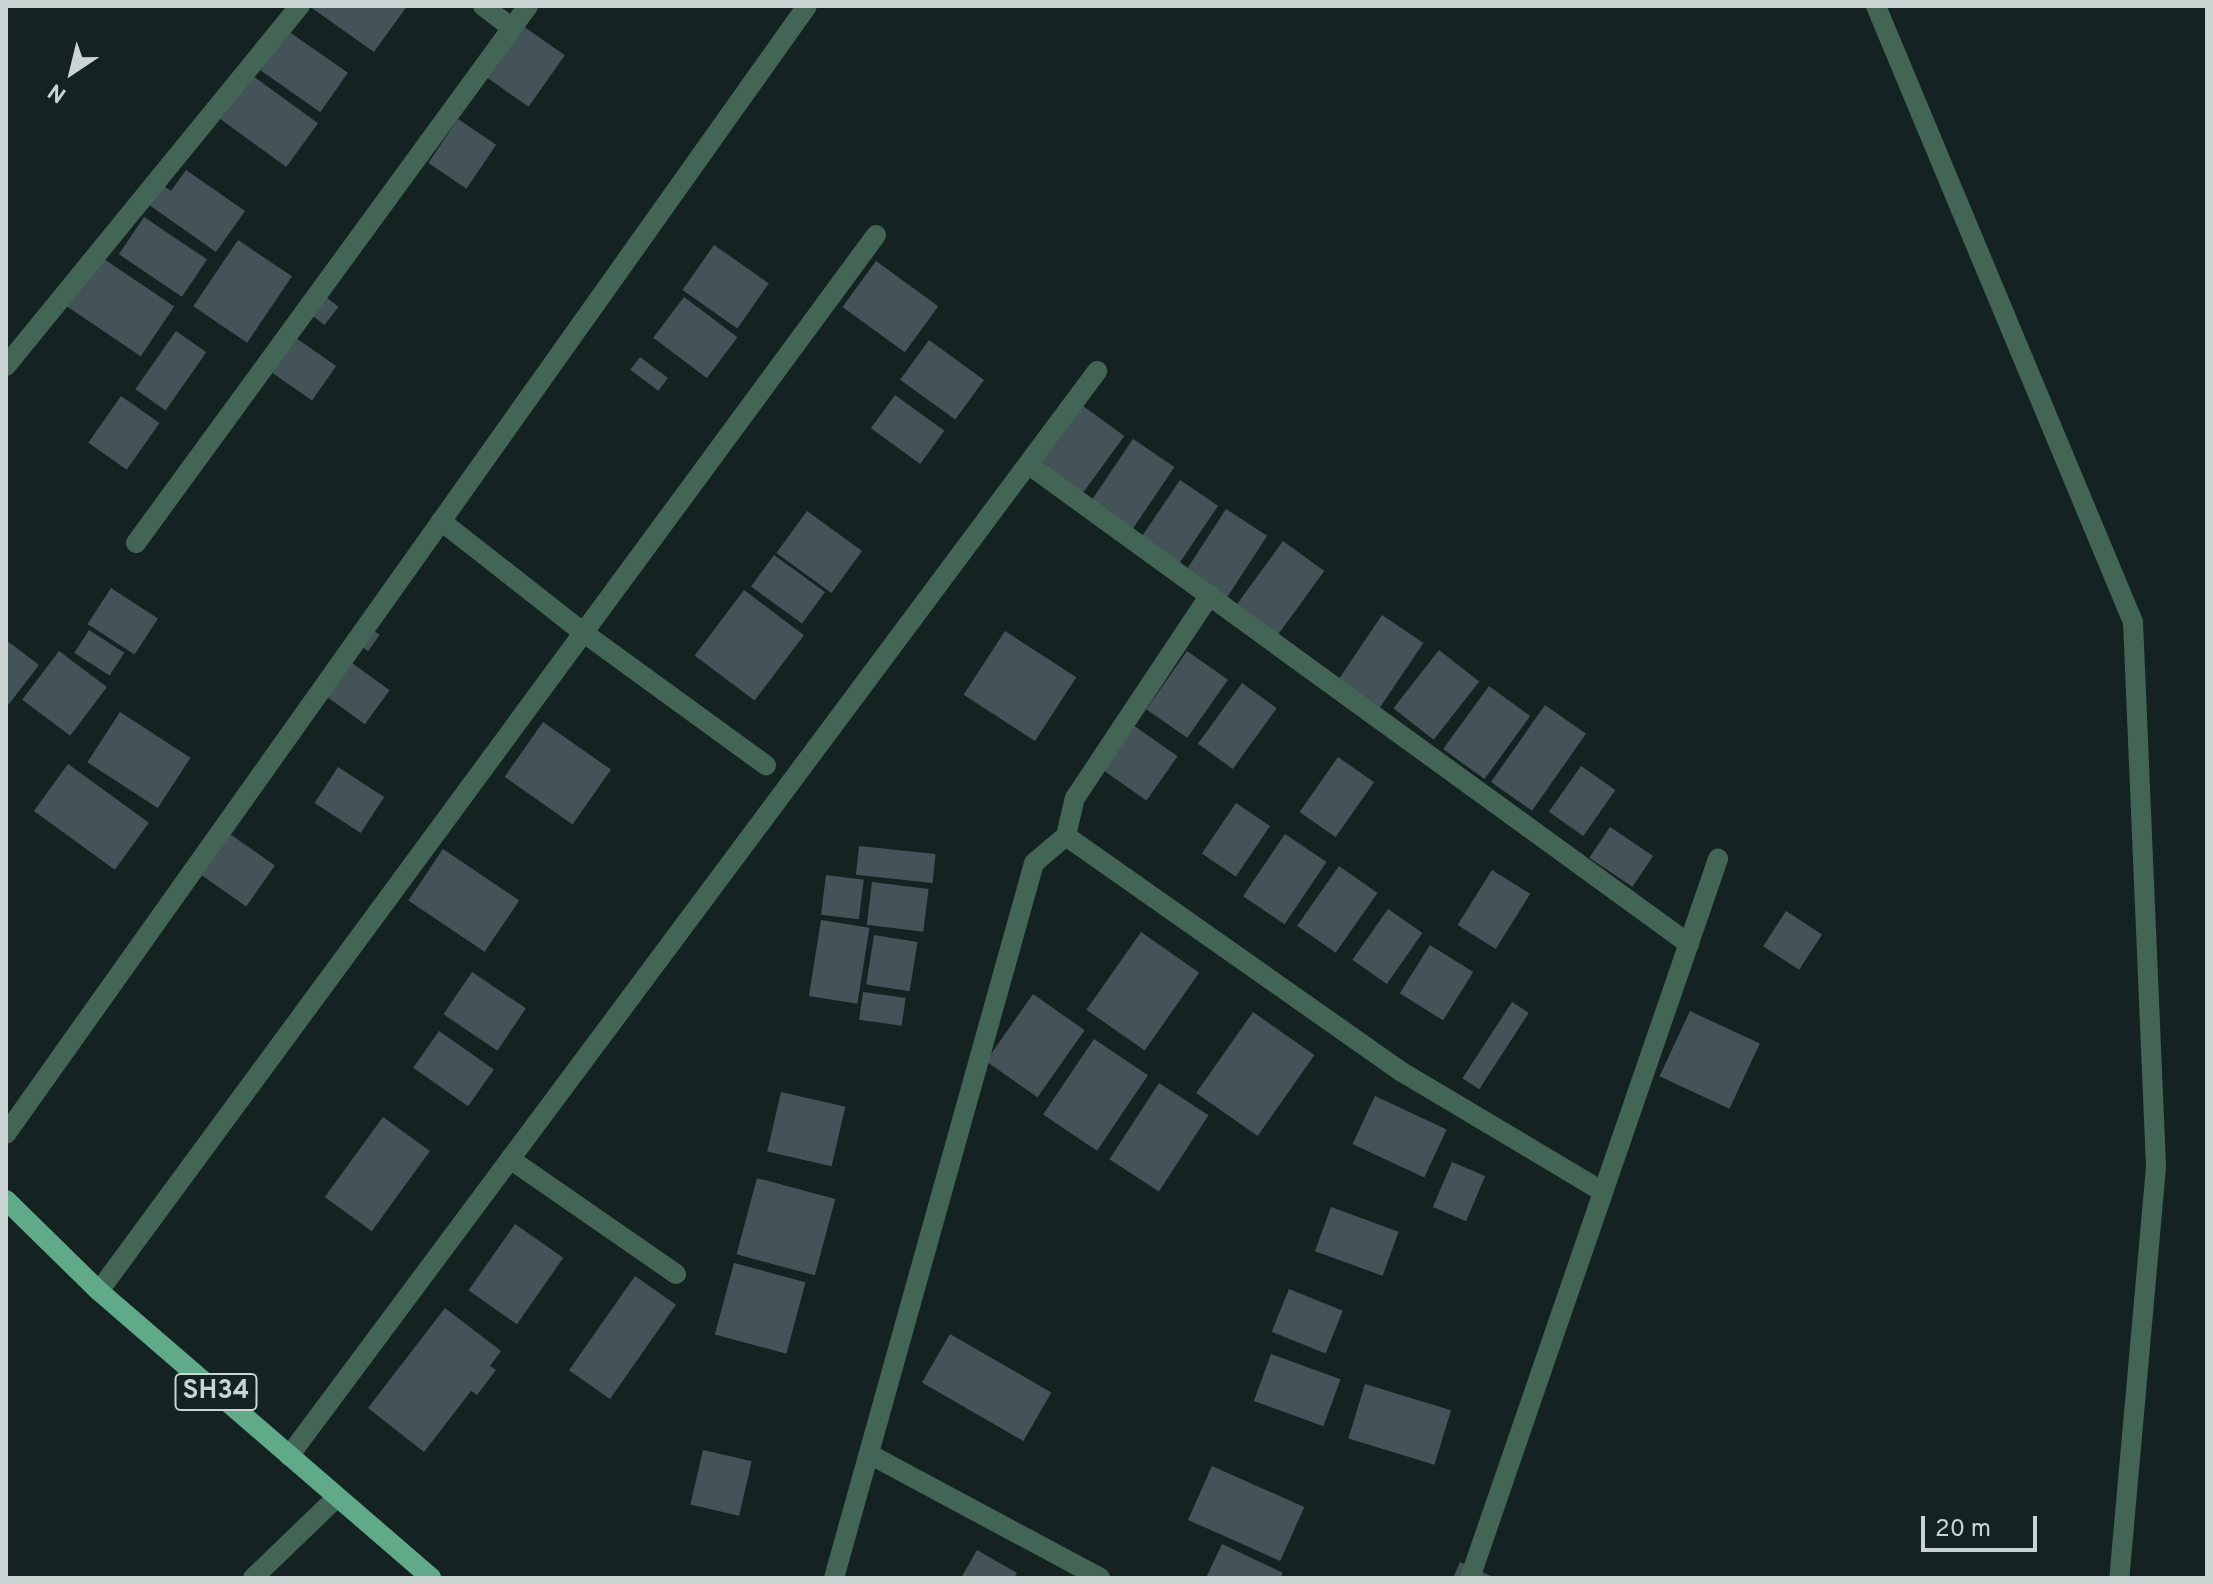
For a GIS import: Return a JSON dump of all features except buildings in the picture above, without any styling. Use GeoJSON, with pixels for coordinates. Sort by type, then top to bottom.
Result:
{"type":"FeatureCollection","features":[{"type":"Feature","properties":{"kind":"main road","name":"SH34"},"geometry":{"type":"LineString","coordinates":[[6,1200],[99,1291],[431,1578]]}},
{"type":"Feature","properties":{"kind":"street"},"geometry":{"type":"LineString","coordinates":[[6,366],[300,6]]}},
{"type":"Feature","properties":{"kind":"street"},"geometry":{"type":"LineString","coordinates":[[483,6],[512,28]]}},
{"type":"Feature","properties":{"kind":"street"},"geometry":{"type":"LineString","coordinates":[[136,543],[528,6]]}},
{"type":"Feature","properties":{"kind":"street"},"geometry":{"type":"LineString","coordinates":[[6,1134],[807,6]]}},
{"type":"Feature","properties":{"kind":"street"},"geometry":{"type":"LineString","coordinates":[[1876,6],[2133,622],[2156,1167],[2119,1578]]}},
{"type":"Feature","properties":{"kind":"street"},"geometry":{"type":"LineString","coordinates":[[99,1291],[876,235]]}},
{"type":"Feature","properties":{"kind":"street"},"geometry":{"type":"LineString","coordinates":[[289,1456],[1097,371]]}},
{"type":"Feature","properties":{"kind":"street"},"geometry":{"type":"LineString","coordinates":[[1032,467],[1689,944]]}},
{"type":"Feature","properties":{"kind":"street"},"geometry":{"type":"LineString","coordinates":[[441,521],[584,633],[766,765]]}},
{"type":"Feature","properties":{"kind":"street"},"geometry":{"type":"LineString","coordinates":[[834,1578],[871,1455],[1034,863],[1066,836],[1075,798],[1210,595]]}},
{"type":"Feature","properties":{"kind":"street"},"geometry":{"type":"LineString","coordinates":[[1066,836],[1402,1072],[1603,1192]]}},
{"type":"Feature","properties":{"kind":"street"},"geometry":{"type":"LineString","coordinates":[[1470,1578],[1718,859]]}},
{"type":"Feature","properties":{"kind":"street"},"geometry":{"type":"LineString","coordinates":[[510,1159],[676,1274]]}},
{"type":"Feature","properties":{"kind":"street"},"geometry":{"type":"LineString","coordinates":[[871,1455],[1100,1578]]}},
{"type":"Feature","properties":{"kind":"street"},"geometry":{"type":"LineString","coordinates":[[253,1578],[336,1498]]}}]}
